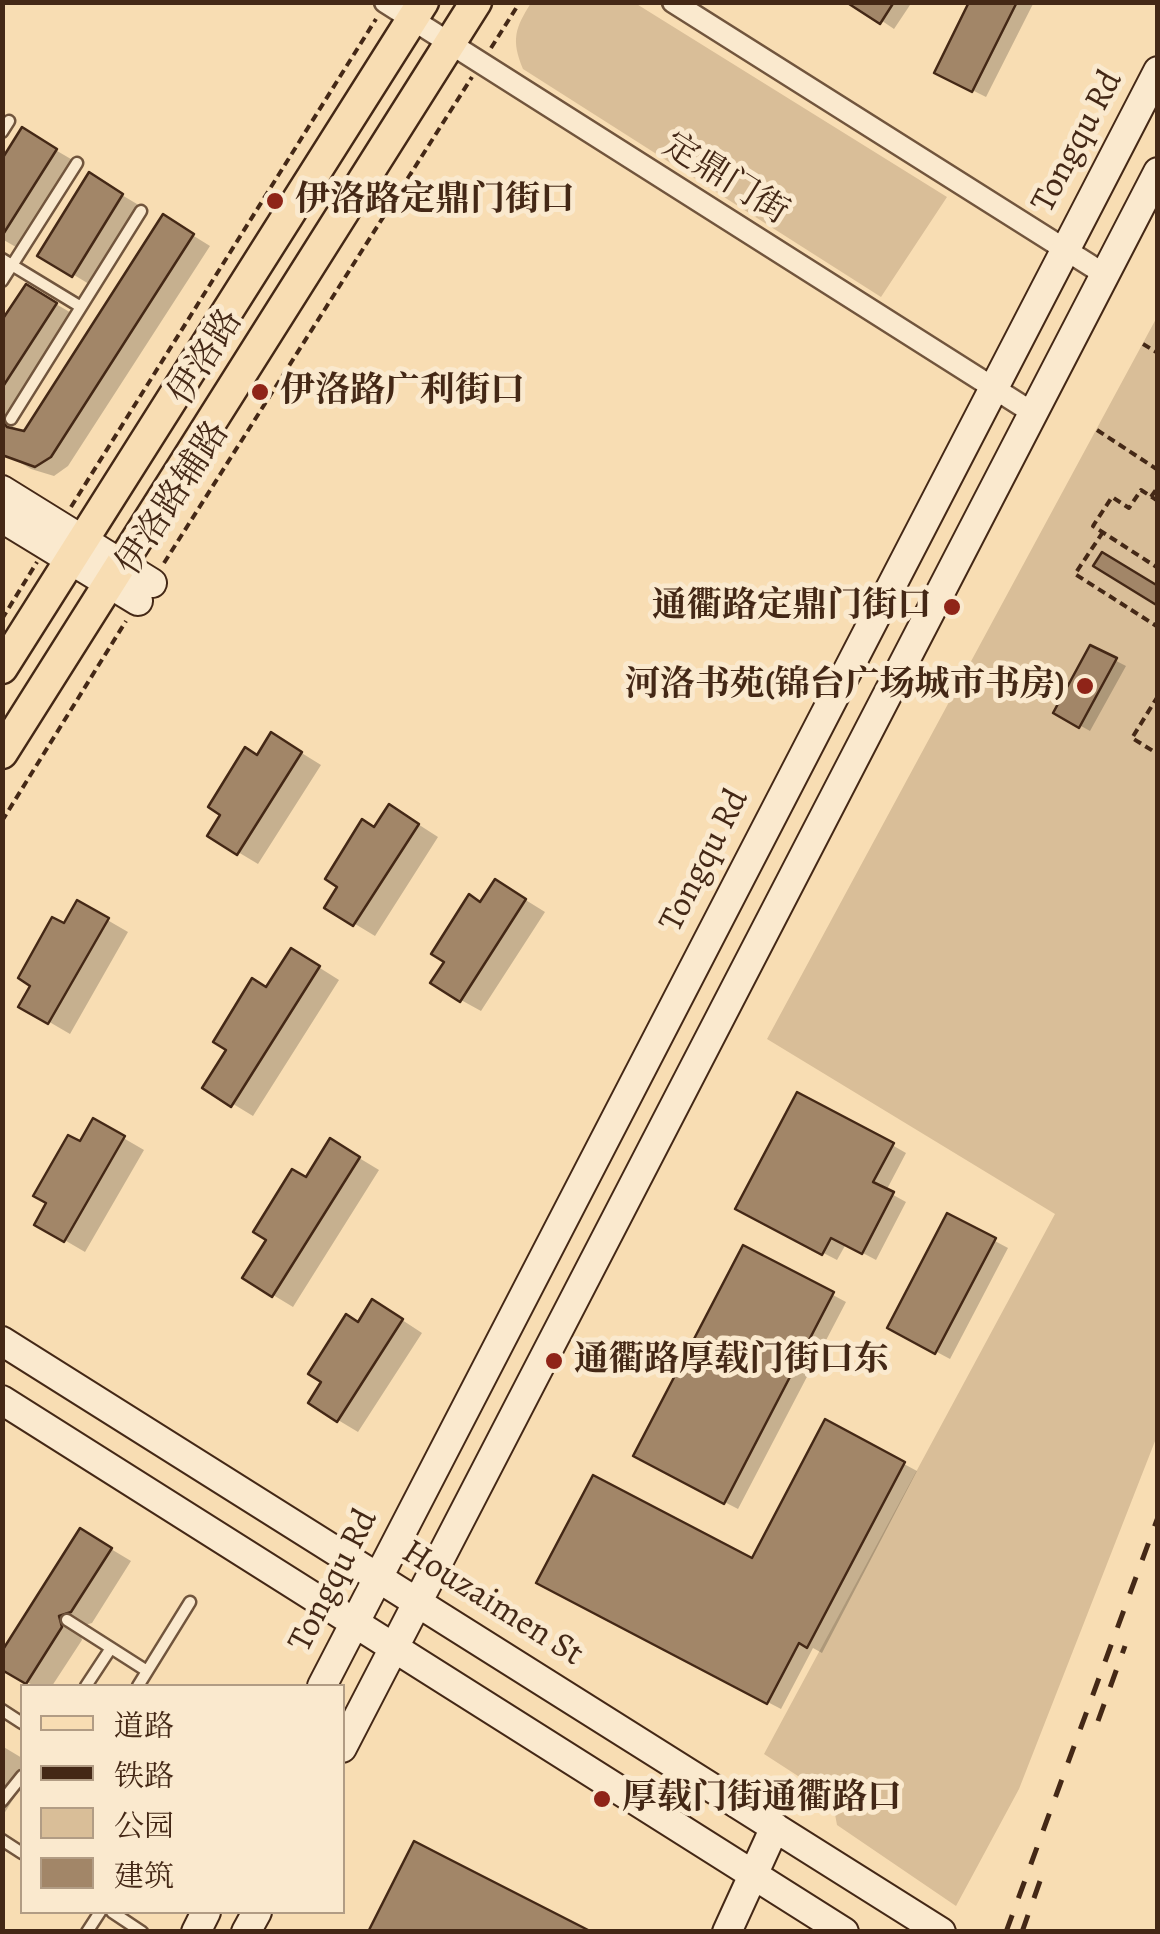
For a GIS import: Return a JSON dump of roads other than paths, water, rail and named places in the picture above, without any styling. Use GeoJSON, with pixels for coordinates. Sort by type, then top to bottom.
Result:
{"type":"FeatureCollection","features":[{"type":"Feature","properties":{"kind":"main road","name":"伊洛路"},"geometry":{"type":"LineString","coordinates":[[2,753],[476,2]]}},
{"type":"Feature","properties":{"kind":"main road","name":"伊洛路"},"geometry":{"type":"LineString","coordinates":[[2,668],[64,543],[418,11]]}},
{"type":"Feature","properties":{"kind":"street"},"geometry":{"type":"LineString","coordinates":[[673,2],[1104,274]]}},
{"type":"Feature","properties":{"kind":"street","name":"定鼎门街"},"geometry":{"type":"LineString","coordinates":[[386,3],[418,11],[450,44],[1030,412]]}},
{"type":"Feature","properties":{"kind":"street","name":"Tongqu Rd"},"geometry":{"type":"LineString","coordinates":[[323,1684],[1158,72]]}},
{"type":"Feature","properties":{"kind":"street"},"geometry":{"type":"LineString","coordinates":[[345,1742],[1030,412],[1158,172]]}},
{"type":"Feature","properties":{"kind":"street"},"geometry":{"type":"LineString","coordinates":[[2,490],[64,543]]}},
{"type":"Feature","properties":{"kind":"street"},"geometry":{"type":"LineString","coordinates":[[2,518],[64,543],[145,592]]}},
{"type":"Feature","properties":{"kind":"street","name":"Houzaimen St"},"geometry":{"type":"LineString","coordinates":[[2,1340],[941,1932]]}},
{"type":"Feature","properties":{"kind":"street"},"geometry":{"type":"LineString","coordinates":[[2,1400],[356,1620],[844,1932]]}},
{"type":"Feature","properties":{"kind":"street"},"geometry":{"type":"LineString","coordinates":[[345,1752],[396,1646]]}},
{"type":"Feature","properties":{"kind":"street"},"geometry":{"type":"LineString","coordinates":[[726,1932],[775,1827]]}},
{"type":"Feature","properties":{"kind":"lane"},"geometry":{"type":"LineString","coordinates":[[2,281],[8,262],[77,163]]}},
{"type":"Feature","properties":{"kind":"lane"},"geometry":{"type":"LineString","coordinates":[[11,419],[141,210]]}},
{"type":"Feature","properties":{"kind":"lane"},"geometry":{"type":"LineString","coordinates":[[8,262],[81,308]]}},
{"type":"Feature","properties":{"kind":"lane"},"geometry":{"type":"LineString","coordinates":[[139,1684],[190,1602]]}},
{"type":"Feature","properties":{"kind":"lane"},"geometry":{"type":"LineString","coordinates":[[67,1620],[147,1671]]}},
{"type":"Feature","properties":{"kind":"lane"},"geometry":{"type":"LineString","coordinates":[[87,1684],[111,1648]]}},
{"type":"Feature","properties":{"kind":"lane"},"geometry":{"type":"LineString","coordinates":[[2,1801],[20,1778]]}},
{"type":"Feature","properties":{"kind":"lane"},"geometry":{"type":"LineString","coordinates":[[115,1914],[142,1932]]}},
{"type":"Feature","properties":{"kind":"railway"},"geometry":{"type":"LineString","coordinates":[[1006,1932],[1158,1517]]}},
{"type":"Feature","properties":{"kind":"railway"},"geometry":{"type":"LineString","coordinates":[[1098,1721],[1125,1646]]}},
{"type":"Feature","properties":{"kind":"railway"},"geometry":{"type":"LineString","coordinates":[[1022,1932],[1040,1881]]}},
{"type":"Feature","properties":{"kind":"place","name":"伊洛路定鼎门街口"},"geometry":{"type":"Point","coordinates":[275,201]}},
{"type":"Feature","properties":{"kind":"place","name":"伊洛路广利街口"},"geometry":{"type":"Point","coordinates":[260,392]}},
{"type":"Feature","properties":{"kind":"place","name":"通衢路定鼎门街口"},"geometry":{"type":"Point","coordinates":[952,607]}},
{"type":"Feature","properties":{"kind":"place","name":"河洛书苑(锦台广场城市书房)"},"geometry":{"type":"Point","coordinates":[1085,686]}},
{"type":"Feature","properties":{"kind":"place","name":"通衢路厚载门街口东"},"geometry":{"type":"Point","coordinates":[554,1361]}},
{"type":"Feature","properties":{"kind":"place","name":"厚载门街通衢路口"},"geometry":{"type":"Point","coordinates":[602,1799]}}]}
